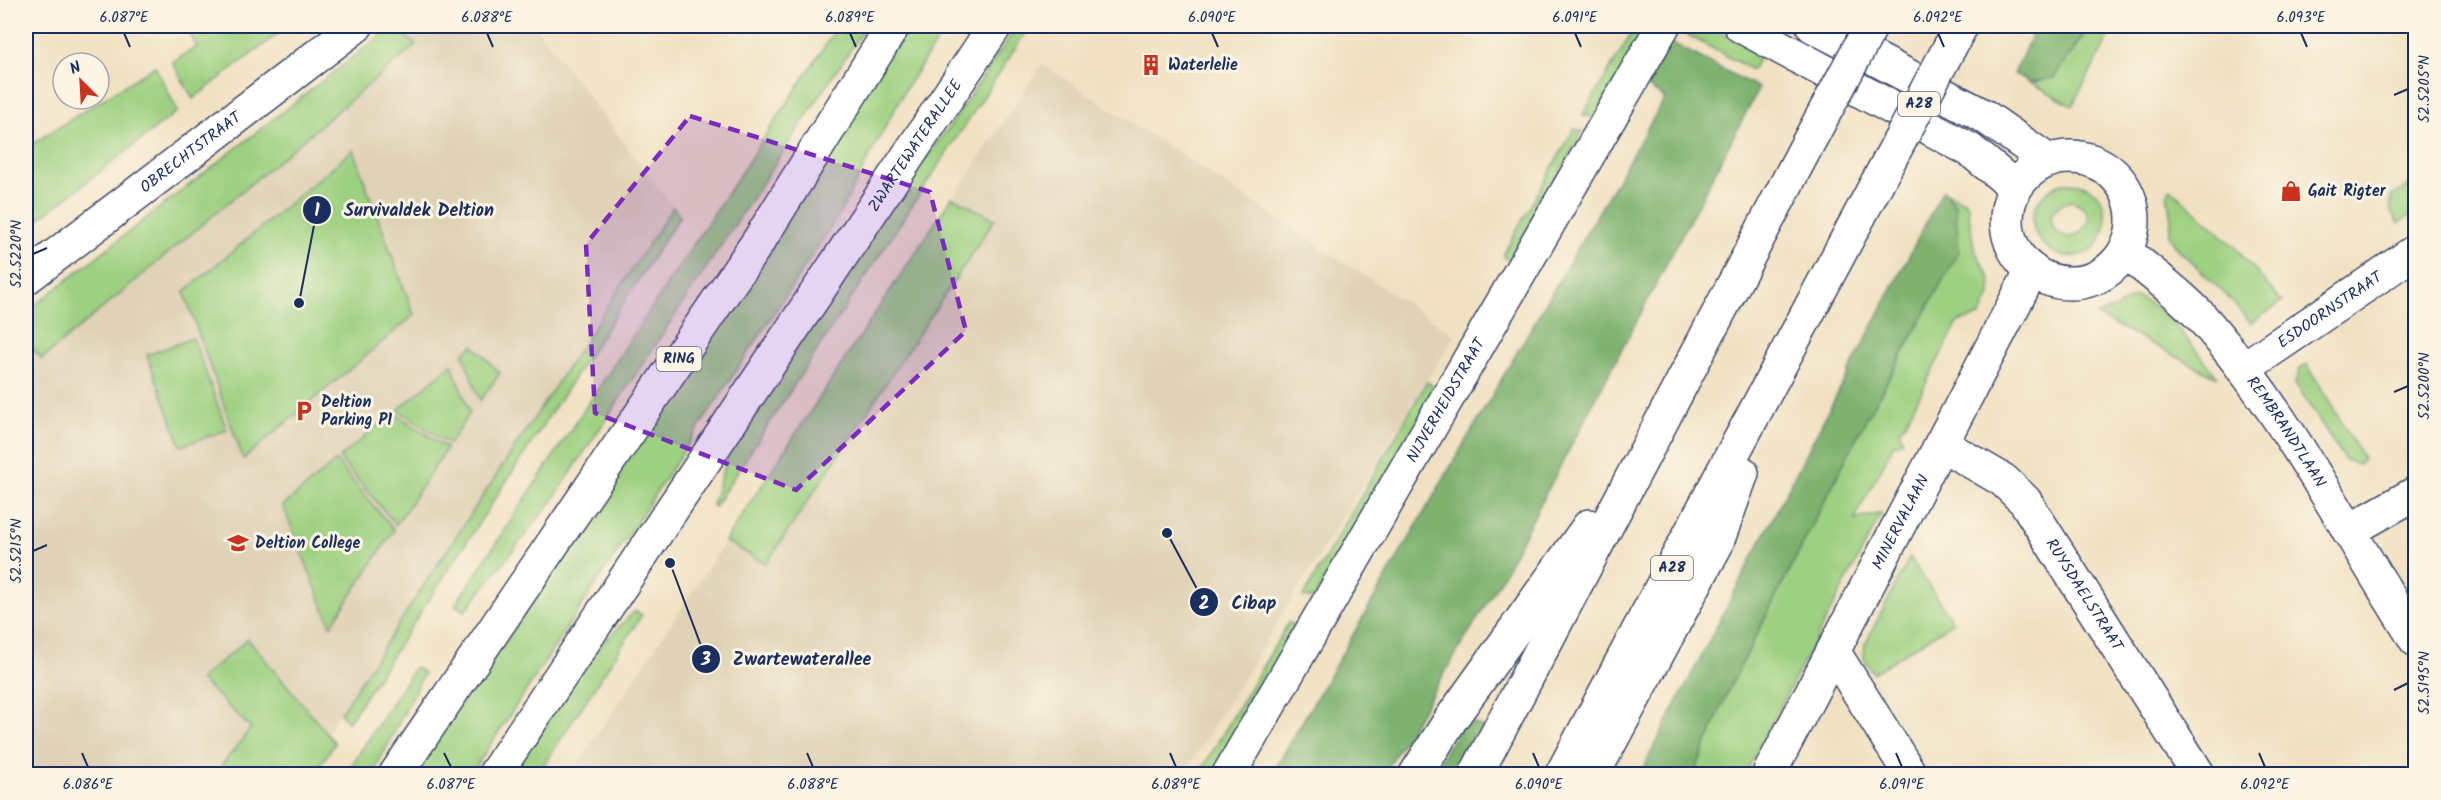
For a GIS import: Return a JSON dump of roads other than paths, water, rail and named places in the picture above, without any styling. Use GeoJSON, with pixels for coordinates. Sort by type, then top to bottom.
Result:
{"type":"FeatureCollection","features":[{"type":"Feature","properties":{"kind":"main road","name":"OBRECHTSTRAAT"},"geometry":{"type":"LineString","coordinates":[[26,278],[356,26]]}},
{"type":"Feature","properties":{"kind":"main road","name":"RING"},"geometry":{"type":"LineString","coordinates":[[396,774],[760,239],[893,26]]}},
{"type":"Feature","properties":{"kind":"main road","name":"ZWARTEWATERALLEE"},"geometry":{"type":"LineString","coordinates":[[495,774],[995,26]]}},
{"type":"Feature","properties":{"kind":"main road","name":"NIJVERHEIDSTRAAT"},"geometry":{"type":"LineString","coordinates":[[1229,774],[1663,26]]}},
{"type":"Feature","properties":{"kind":"main road"},"geometry":{"type":"LineString","coordinates":[[1740,26],[1970,150],[2015,187]]}},
{"type":"Feature","properties":{"kind":"main road"},"geometry":{"type":"LineString","coordinates":[[1813,26],[1984,116],[2048,160]]}},
{"type":"Feature","properties":{"kind":"main road"},"geometry":{"type":"LineString","coordinates":[[1476,774],[1871,26]]}},
{"type":"Feature","properties":{"kind":"main road","name":"A28"},"geometry":{"type":"LineString","coordinates":[[1562,774],[1961,26]]}},
{"type":"Feature","properties":{"kind":"main road"},"geometry":{"type":"LineString","coordinates":[[2068,156],[2088,159],[2107,168],[2122,183],[2131,201],[2134,222],[2125,251],[2110,270],[2089,281],[2077,283],[2053,281],[2032,270],[2016,254],[2008,232],[2008,209],[2015,187],[2024,176],[2048,160],[2068,156]]}},
{"type":"Feature","properties":{"kind":"main road","name":"REMBRANDTLAAN"},"geometry":{"type":"LineString","coordinates":[[2125,251],[2185,301],[2209,326],[2243,369],[2349,531],[2415,640]]}},
{"type":"Feature","properties":{"kind":"main road","name":"ESDOORNSTRAAT"},"geometry":{"type":"LineString","coordinates":[[2243,369],[2415,251]]}},
{"type":"Feature","properties":{"kind":"main road","name":"MINERVALAAN"},"geometry":{"type":"LineString","coordinates":[[1769,774],[2032,270]]}},
{"type":"Feature","properties":{"kind":"main road","name":"A28"},"geometry":{"type":"LineString","coordinates":[[1593,774],[1716,545],[1783,362]]}},
{"type":"Feature","properties":{"kind":"main road"},"geometry":{"type":"LineString","coordinates":[[1416,774],[1451,719],[1665,419]]}},
{"type":"Feature","properties":{"kind":"main road","name":"RUYSDAELSTRAAT"},"geometry":{"type":"LineString","coordinates":[[1941,444],[2003,480],[2025,501],[2198,774]]}},
{"type":"Feature","properties":{"kind":"main road"},"geometry":{"type":"LineString","coordinates":[[2349,531],[2415,493]]}},
{"type":"Feature","properties":{"kind":"main road"},"geometry":{"type":"LineString","coordinates":[[1833,651],[1911,774]]}},
{"type":"Feature","properties":{"kind":"place","name":"Waterlelie"},"geometry":{"type":"Point","coordinates":[1151,65]}},
{"type":"Feature","properties":{"kind":"place","name":"Gait Rigter"},"geometry":{"type":"Point","coordinates":[2291,191]}},
{"type":"Feature","properties":{"kind":"place","name":"Survivaldek Deltion"},"geometry":{"type":"Point","coordinates":[299,303]}},
{"type":"Feature","properties":{"kind":"place","name":"Deltion Parking P1"},"geometry":{"type":"Point","coordinates":[304,411]}},
{"type":"Feature","properties":{"kind":"place","name":"Cibap"},"geometry":{"type":"Point","coordinates":[1167,533]}},
{"type":"Feature","properties":{"kind":"place","name":"Deltion College"},"geometry":{"type":"Point","coordinates":[238,543]}},
{"type":"Feature","properties":{"kind":"place","name":"Zwartewaterallee"},"geometry":{"type":"Point","coordinates":[670,563]}}]}
